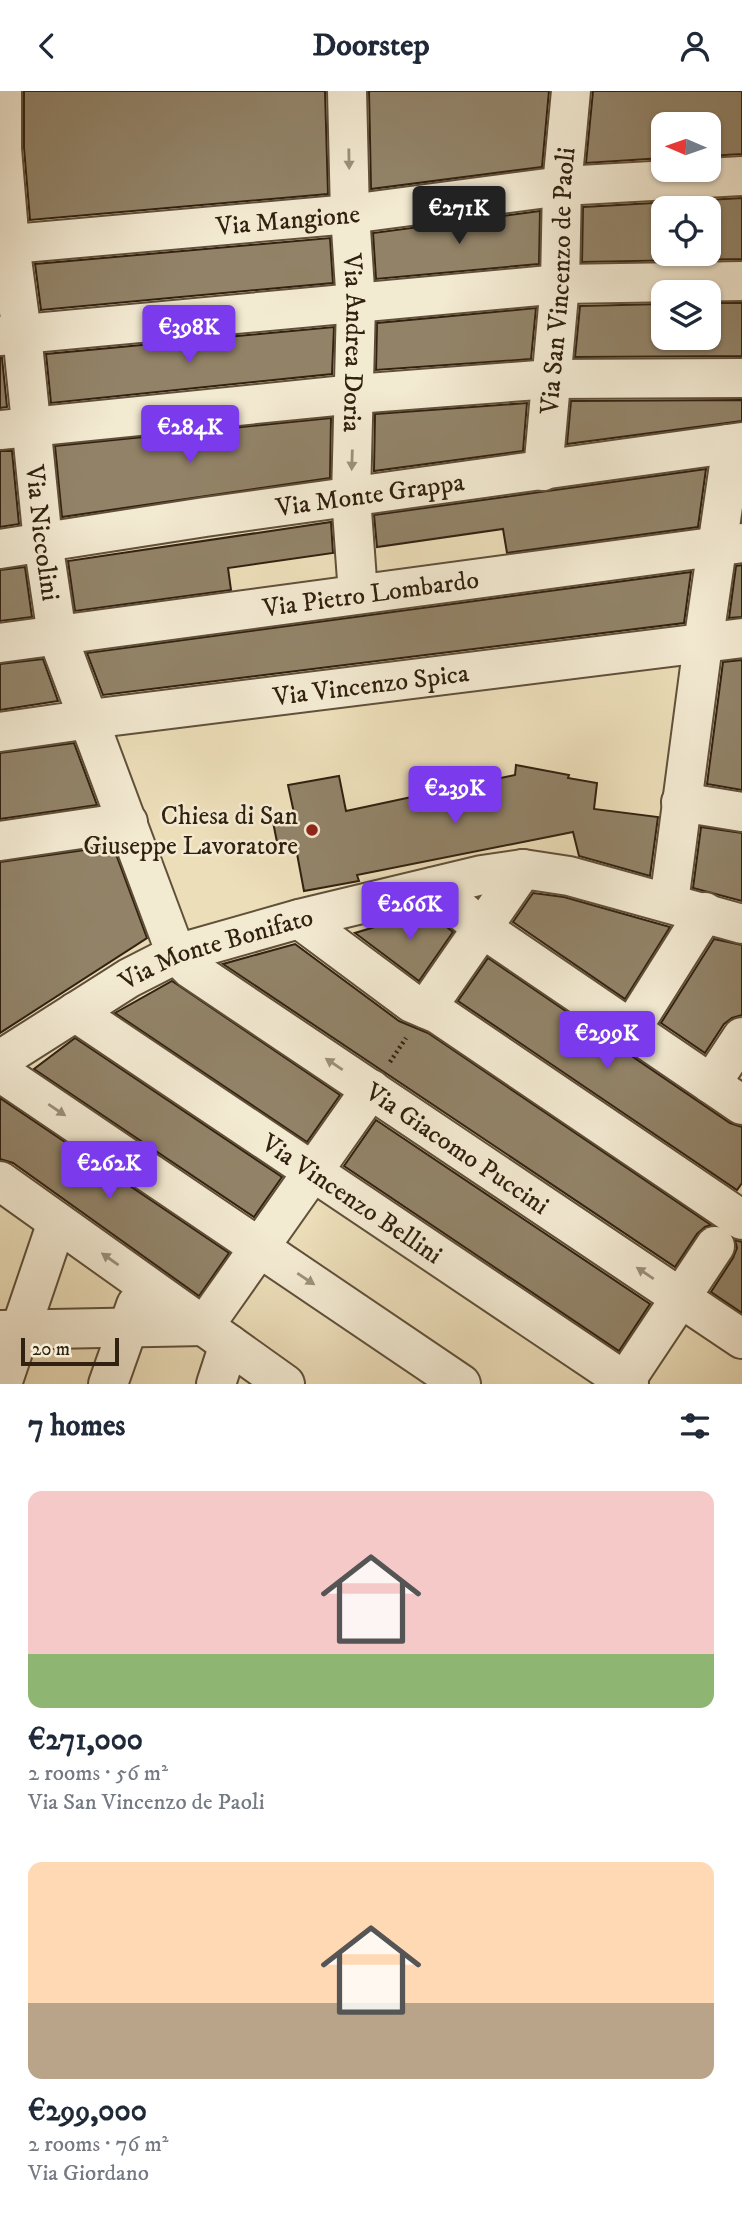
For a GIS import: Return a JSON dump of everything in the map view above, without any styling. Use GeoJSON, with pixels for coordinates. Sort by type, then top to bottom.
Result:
{"type":"FeatureCollection","features":[{"type":"Feature","properties":{"kind":"street","name":"Via Niccolini"},"geometry":{"type":"LineString","coordinates":[[2,91],[5,245],[15,428],[43,542],[57,635],[176,954]]}},
{"type":"Feature","properties":{"kind":"street","name":"Via Andrea Doria"},"geometry":{"type":"LineString","coordinates":[[347,91],[350,214],[356,304],[351,498],[358,594]]}},
{"type":"Feature","properties":{"kind":"street","name":"Via San Vincenzo de Paoli"},"geometry":{"type":"LineString","coordinates":[[543,471],[560,285],[562,187],[572,91]]}},
{"type":"Feature","properties":{"kind":"street","name":"Via Mangione"},"geometry":{"type":"LineString","coordinates":[[5,245],[350,214],[562,187],[742,176]]}},
{"type":"Feature","properties":{"kind":"street"},"geometry":{"type":"LineString","coordinates":[[11,335],[560,285],[742,281]]}},
{"type":"Feature","properties":{"kind":"street"},"geometry":{"type":"LineString","coordinates":[[15,428],[355,394],[551,379],[742,378]]}},
{"type":"Feature","properties":{"kind":"street"},"geometry":{"type":"LineString","coordinates":[[632,1028],[687,907],[681,802],[702,644],[729,545],[730,459],[735,443]]}},
{"type":"Feature","properties":{"kind":"street","name":"Via Monte Grappa"},"geometry":{"type":"LineString","coordinates":[[0,549],[735,443]]}},
{"type":"Feature","properties":{"kind":"street","name":"Via Pietro Lombardo"},"geometry":{"type":"LineString","coordinates":[[0,643],[729,545]]}},
{"type":"Feature","properties":{"kind":"street","name":"Via Vincenzo Spica"},"geometry":{"type":"LineString","coordinates":[[0,732],[742,638]]}},
{"type":"Feature","properties":{"kind":"street"},"geometry":{"type":"LineString","coordinates":[[681,802],[742,812]]}},
{"type":"Feature","properties":{"kind":"street"},"geometry":{"type":"LineString","coordinates":[[0,841],[128,822]]}},
{"type":"Feature","properties":{"kind":"street"},"geometry":{"type":"LineString","coordinates":[[426,1009],[523,869]]}},
{"type":"Feature","properties":{"kind":"street","name":"Via Monte Bonifato"},"geometry":{"type":"LineString","coordinates":[[0,1063],[11,1053],[129,978],[176,954],[299,919],[482,875],[523,869],[569,876],[742,924]]}},
{"type":"Feature","properties":{"kind":"street"},"geometry":{"type":"LineString","coordinates":[[433,887],[482,928],[742,1105]]}},
{"type":"Feature","properties":{"kind":"street"},"geometry":{"type":"LineString","coordinates":[[299,919],[412,1003],[438,1014],[740,1214]]}},
{"type":"Feature","properties":{"kind":"street","name":"Via Giacomo Puccini"},"geometry":{"type":"LineString","coordinates":[[176,954],[191,969],[742,1339]]}},
{"type":"Feature","properties":{"kind":"street","name":"Via Vincenzo Bellini"},"geometry":{"type":"LineString","coordinates":[[75,1012],[626,1383]]}},
{"type":"Feature","properties":{"kind":"street"},"geometry":{"type":"LineString","coordinates":[[711,1084],[742,1037]]}},
{"type":"Feature","properties":{"kind":"street"},"geometry":{"type":"LineString","coordinates":[[0,1072],[461,1384]]}},
{"type":"Feature","properties":{"kind":"street"},"geometry":{"type":"LineString","coordinates":[[216,1384],[217,1335],[260,1247],[372,1089]]}},
{"type":"Feature","properties":{"kind":"street"},"geometry":{"type":"LineString","coordinates":[[0,1181],[285,1384]]}},
{"type":"Feature","properties":{"kind":"street"},"geometry":{"type":"LineString","coordinates":[[2,1384],[10,1330],[57,1222]]}},
{"type":"Feature","properties":{"kind":"street"},"geometry":{"type":"LineString","coordinates":[[626,1383],[715,1246]]}},
{"type":"Feature","properties":{"kind":"street"},"geometry":{"type":"LineString","coordinates":[[108,1384],[144,1283]]}},
{"type":"Feature","properties":{"kind":"street"},"geometry":{"type":"LineString","coordinates":[[10,1330],[128,1328],[217,1335]]}},
{"type":"Feature","properties":{"kind":"path"},"geometry":{"type":"LineString","coordinates":[[372,1089],[426,1009]]}},
{"type":"Feature","properties":{"kind":"building"},"geometry":{"type":"Polygon","coordinates":[[[24,91],[325,91],[328,194],[30,220],[24,148],[24,91]]]}},
{"type":"Feature","properties":{"kind":"building"},"geometry":{"type":"Polygon","coordinates":[[[369,91],[549,91],[542,167],[371,189],[369,91]]]}},
{"type":"Feature","properties":{"kind":"building"},"geometry":{"type":"Polygon","coordinates":[[[593,91],[742,91],[742,154],[721,155],[721,112],[651,112],[651,159],[586,163],[593,91]]]}},
{"type":"Feature","properties":{"kind":"building"},"geometry":{"type":"Polygon","coordinates":[[[742,198],[742,259],[721,259],[721,199],[742,198]]]}},
{"type":"Feature","properties":{"kind":"building"},"geometry":{"type":"Polygon","coordinates":[[[651,203],[651,261],[582,262],[583,207],[651,203]]]}},
{"type":"Feature","properties":{"kind":"building"},"geometry":{"type":"Polygon","coordinates":[[[540,211],[539,264],[376,279],[373,233],[540,211]]]}},
{"type":"Feature","properties":{"kind":"building"},"geometry":{"type":"Polygon","coordinates":[[[330,238],[333,283],[41,310],[35,264],[330,238]]]}},
{"type":"Feature","properties":{"kind":"building"},"geometry":{"type":"Polygon","coordinates":[[[721,303],[742,303],[742,356],[575,357],[580,306],[651,304],[651,350],[721,350],[721,303]]]}},
{"type":"Feature","properties":{"kind":"building"},"geometry":{"type":"Polygon","coordinates":[[[536,308],[531,359],[376,370],[377,323],[536,308]]]}},
{"type":"Feature","properties":{"kind":"building"},"geometry":{"type":"Polygon","coordinates":[[[334,327],[332,374],[51,403],[46,354],[334,327]]]}},
{"type":"Feature","properties":{"kind":"building"},"geometry":{"type":"Polygon","coordinates":[[[0,358],[7,407],[0,408],[0,358]]]}},
{"type":"Feature","properties":{"kind":"building"},"geometry":{"type":"Polygon","coordinates":[[[742,400],[742,421],[567,444],[571,401],[742,400]]]}},
{"type":"Feature","properties":{"kind":"building"},"geometry":{"type":"Polygon","coordinates":[[[527,403],[523,451],[374,471],[375,414],[527,403]]]}},
{"type":"Feature","properties":{"kind":"building"},"geometry":{"type":"Polygon","coordinates":[[[331,418],[330,478],[62,517],[55,446],[331,418]]]}},
{"type":"Feature","properties":{"kind":"building"},"geometry":{"type":"Polygon","coordinates":[[[0,451],[12,451],[19,524],[0,527],[0,451]]]}},
{"type":"Feature","properties":{"kind":"building"},"geometry":{"type":"Polygon","coordinates":[[[706,469],[698,527],[507,553],[503,529],[377,547],[374,515],[706,469]]]}},
{"type":"Feature","properties":{"kind":"building"},"geometry":{"type":"Polygon","coordinates":[[[331,522],[333,553],[228,568],[231,590],[75,611],[68,561],[331,522]]]}},
{"type":"Feature","properties":{"kind":"building"},"geometry":{"type":"Polygon","coordinates":[[[742,565],[742,617],[729,618],[736,566],[742,565]]]}},
{"type":"Feature","properties":{"kind":"building"},"geometry":{"type":"Polygon","coordinates":[[[25,567],[32,617],[0,621],[0,570],[25,567]]]}},
{"type":"Feature","properties":{"kind":"building"},"geometry":{"type":"Polygon","coordinates":[[[691,572],[684,623],[103,695],[87,653],[691,572]]]}},
{"type":"Feature","properties":{"kind":"building"},"geometry":{"type":"Polygon","coordinates":[[[43,659],[58,701],[0,710],[0,664],[43,659]]]}},
{"type":"Feature","properties":{"kind":"building"},"geometry":{"type":"Polygon","coordinates":[[[742,660],[742,790],[707,784],[723,662],[742,660]]]}},
{"type":"Feature","properties":{"kind":"building"},"geometry":{"type":"Polygon","coordinates":[[[74,743],[97,805],[0,819],[0,753],[74,743]]]}},
{"type":"Feature","properties":{"kind":"building"},"geometry":{"type":"Polygon","coordinates":[[[516,765],[597,783],[594,809],[658,817],[650,876],[579,856],[573,832],[357,875],[359,881],[304,891],[295,843],[278,847],[272,817],[294,813],[288,785],[339,776],[346,811],[515,775],[516,765]]]}},
{"type":"Feature","properties":{"kind":"building"},"geometry":{"type":"Polygon","coordinates":[[[701,827],[742,833],[742,901],[693,888],[701,827]]]}},
{"type":"Feature","properties":{"kind":"building"},"geometry":{"type":"Polygon","coordinates":[[[113,846],[147,938],[0,1033],[0,862],[113,846]]]}},
{"type":"Feature","properties":{"kind":"building"},"geometry":{"type":"Polygon","coordinates":[[[533,893],[564,897],[670,927],[625,999],[513,922],[533,893]]]}},
{"type":"Feature","properties":{"kind":"building"},"geometry":{"type":"Polygon","coordinates":[[[427,911],[453,932],[419,981],[355,933],[427,911]]]}},
{"type":"Feature","properties":{"kind":"building"},"geometry":{"type":"Polygon","coordinates":[[[714,939],[742,945],[742,1015],[724,1024],[705,1053],[661,1023],[714,939]]]}},
{"type":"Feature","properties":{"kind":"building"},"geometry":{"type":"Polygon","coordinates":[[[295,944],[399,1021],[428,1033],[711,1225],[697,1234],[675,1267],[223,964],[295,944]]]}},
{"type":"Feature","properties":{"kind":"building"},"geometry":{"type":"Polygon","coordinates":[[[488,958],[730,1123],[742,1127],[742,1183],[737,1190],[458,1001],[488,958]]]}},
{"type":"Feature","properties":{"kind":"building"},"geometry":{"type":"Polygon","coordinates":[[[172,981],[340,1095],[307,1142],[115,1013],[172,981]]]}},
{"type":"Feature","properties":{"kind":"building"},"geometry":{"type":"Polygon","coordinates":[[[75,1038],[282,1177],[254,1217],[34,1069],[75,1038]]]}},
{"type":"Feature","properties":{"kind":"building"},"geometry":{"type":"Polygon","coordinates":[[[0,1098],[229,1253],[199,1296],[13,1163],[0,1159],[0,1098]]]}},
{"type":"Feature","properties":{"kind":"building"},"geometry":{"type":"Polygon","coordinates":[[[376,1120],[650,1304],[619,1351],[344,1166],[376,1120]]]}},
{"type":"Feature","properties":{"kind":"building"},"geometry":{"type":"Polygon","coordinates":[[[735,1240],[742,1242],[742,1313],[711,1292],[733,1258],[737,1248],[735,1240]]]}},
{"type":"Feature","properties":{"kind":"place","name":"Chiesa di San Giuseppe Lavoratore"},"geometry":{"type":"Point","coordinates":[312,830]}}]}
